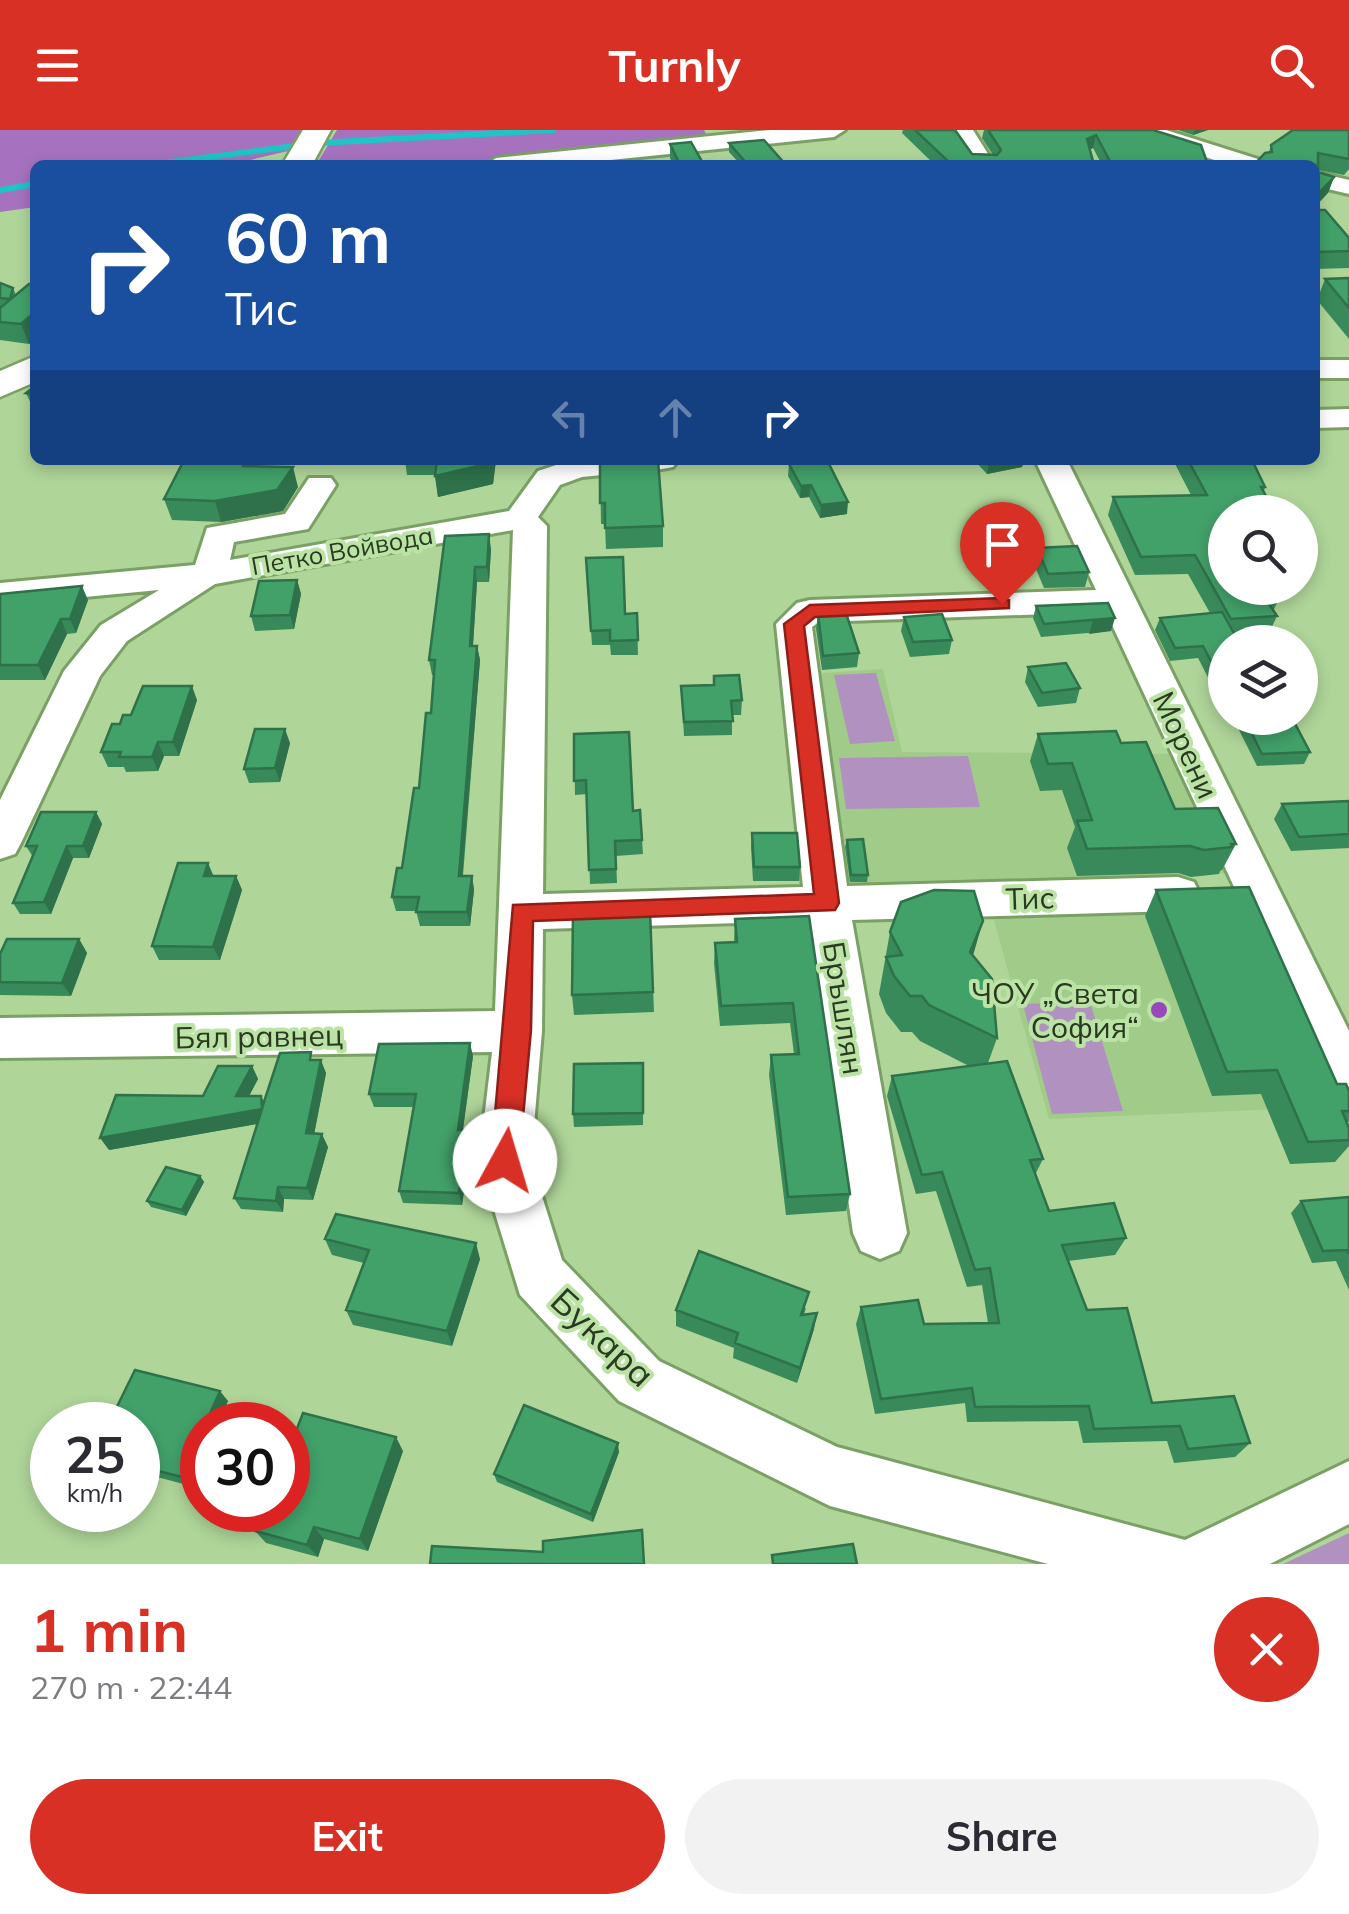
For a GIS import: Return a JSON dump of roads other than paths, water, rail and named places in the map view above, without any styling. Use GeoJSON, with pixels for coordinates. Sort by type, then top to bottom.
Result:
{"type":"FeatureCollection","features":[{"type":"Feature","properties":{"kind":"main road"},"geometry":{"type":"LineString","coordinates":[[300,160],[317,130]]}},
{"type":"Feature","properties":{"kind":"main road"},"geometry":{"type":"LineString","coordinates":[[0,386],[30,370]]}},
{"type":"Feature","properties":{"kind":"street"},"geometry":{"type":"LineString","coordinates":[[570,160],[717,136],[834,130]]}},
{"type":"Feature","properties":{"kind":"street"},"geometry":{"type":"LineString","coordinates":[[962,130],[981,160]]}},
{"type":"Feature","properties":{"kind":"street"},"geometry":{"type":"LineString","coordinates":[[1144,130],[1229,160]]}},
{"type":"Feature","properties":{"kind":"street"},"geometry":{"type":"LineString","coordinates":[[717,136],[731,160]]}},
{"type":"Feature","properties":{"kind":"street"},"geometry":{"type":"LineString","coordinates":[[1320,180],[1349,186]]}},
{"type":"Feature","properties":{"kind":"street"},"geometry":{"type":"LineString","coordinates":[[1320,367],[1349,369]]}},
{"type":"Feature","properties":{"kind":"street"},"geometry":{"type":"LineString","coordinates":[[1320,419],[1349,418]]}},
{"type":"Feature","properties":{"kind":"street"},"geometry":{"type":"LineString","coordinates":[[520,519],[550,478],[577,468],[609,465]]}},
{"type":"Feature","properties":{"kind":"street","name":"Морени"},"geometry":{"type":"LineString","coordinates":[[1054,465],[1349,1082]]}},
{"type":"Feature","properties":{"kind":"street"},"geometry":{"type":"LineString","coordinates":[[0,843],[83,671],[114,633],[210,574],[219,535],[296,522],[320,486]]}},
{"type":"Feature","properties":{"kind":"street","name":"Петко Войвода"},"geometry":{"type":"LineString","coordinates":[[0,594],[210,574],[520,519]]}},
{"type":"Feature","properties":{"kind":"street","name":"Букара"},"geometry":{"type":"LineString","coordinates":[[520,519],[530,526],[521,912],[518,1030],[505,1161],[539,1276],[638,1380],[830,1476],[1168,1564]]}},
{"type":"Feature","properties":{"kind":"street","name":"Бръшлян"},"geometry":{"type":"LineString","coordinates":[[880,1233],[827,903],[794,624],[810,611],[1118,600]]}},
{"type":"Feature","properties":{"kind":"street","name":"Тис"},"geometry":{"type":"LineString","coordinates":[[521,912],[1256,892]]}},
{"type":"Feature","properties":{"kind":"street","name":"Бял равнец"},"geometry":{"type":"LineString","coordinates":[[0,1038],[518,1030]]}},
{"type":"Feature","properties":{"kind":"street"},"geometry":{"type":"LineString","coordinates":[[1203,1564],[1349,1492]]}},
{"type":"Feature","properties":{"kind":"waterway"},"geometry":{"type":"LineString","coordinates":[[319,143],[553,130]]}},
{"type":"Feature","properties":{"kind":"waterway"},"geometry":{"type":"LineString","coordinates":[[187,160],[295,146]]}},
{"type":"Feature","properties":{"kind":"waterway"},"geometry":{"type":"LineString","coordinates":[[0,190],[30,185]]}},
{"type":"Feature","properties":{"kind":"place","name":"ЧОУ „Света София“"},"geometry":{"type":"Point","coordinates":[1159,1010]}}]}
